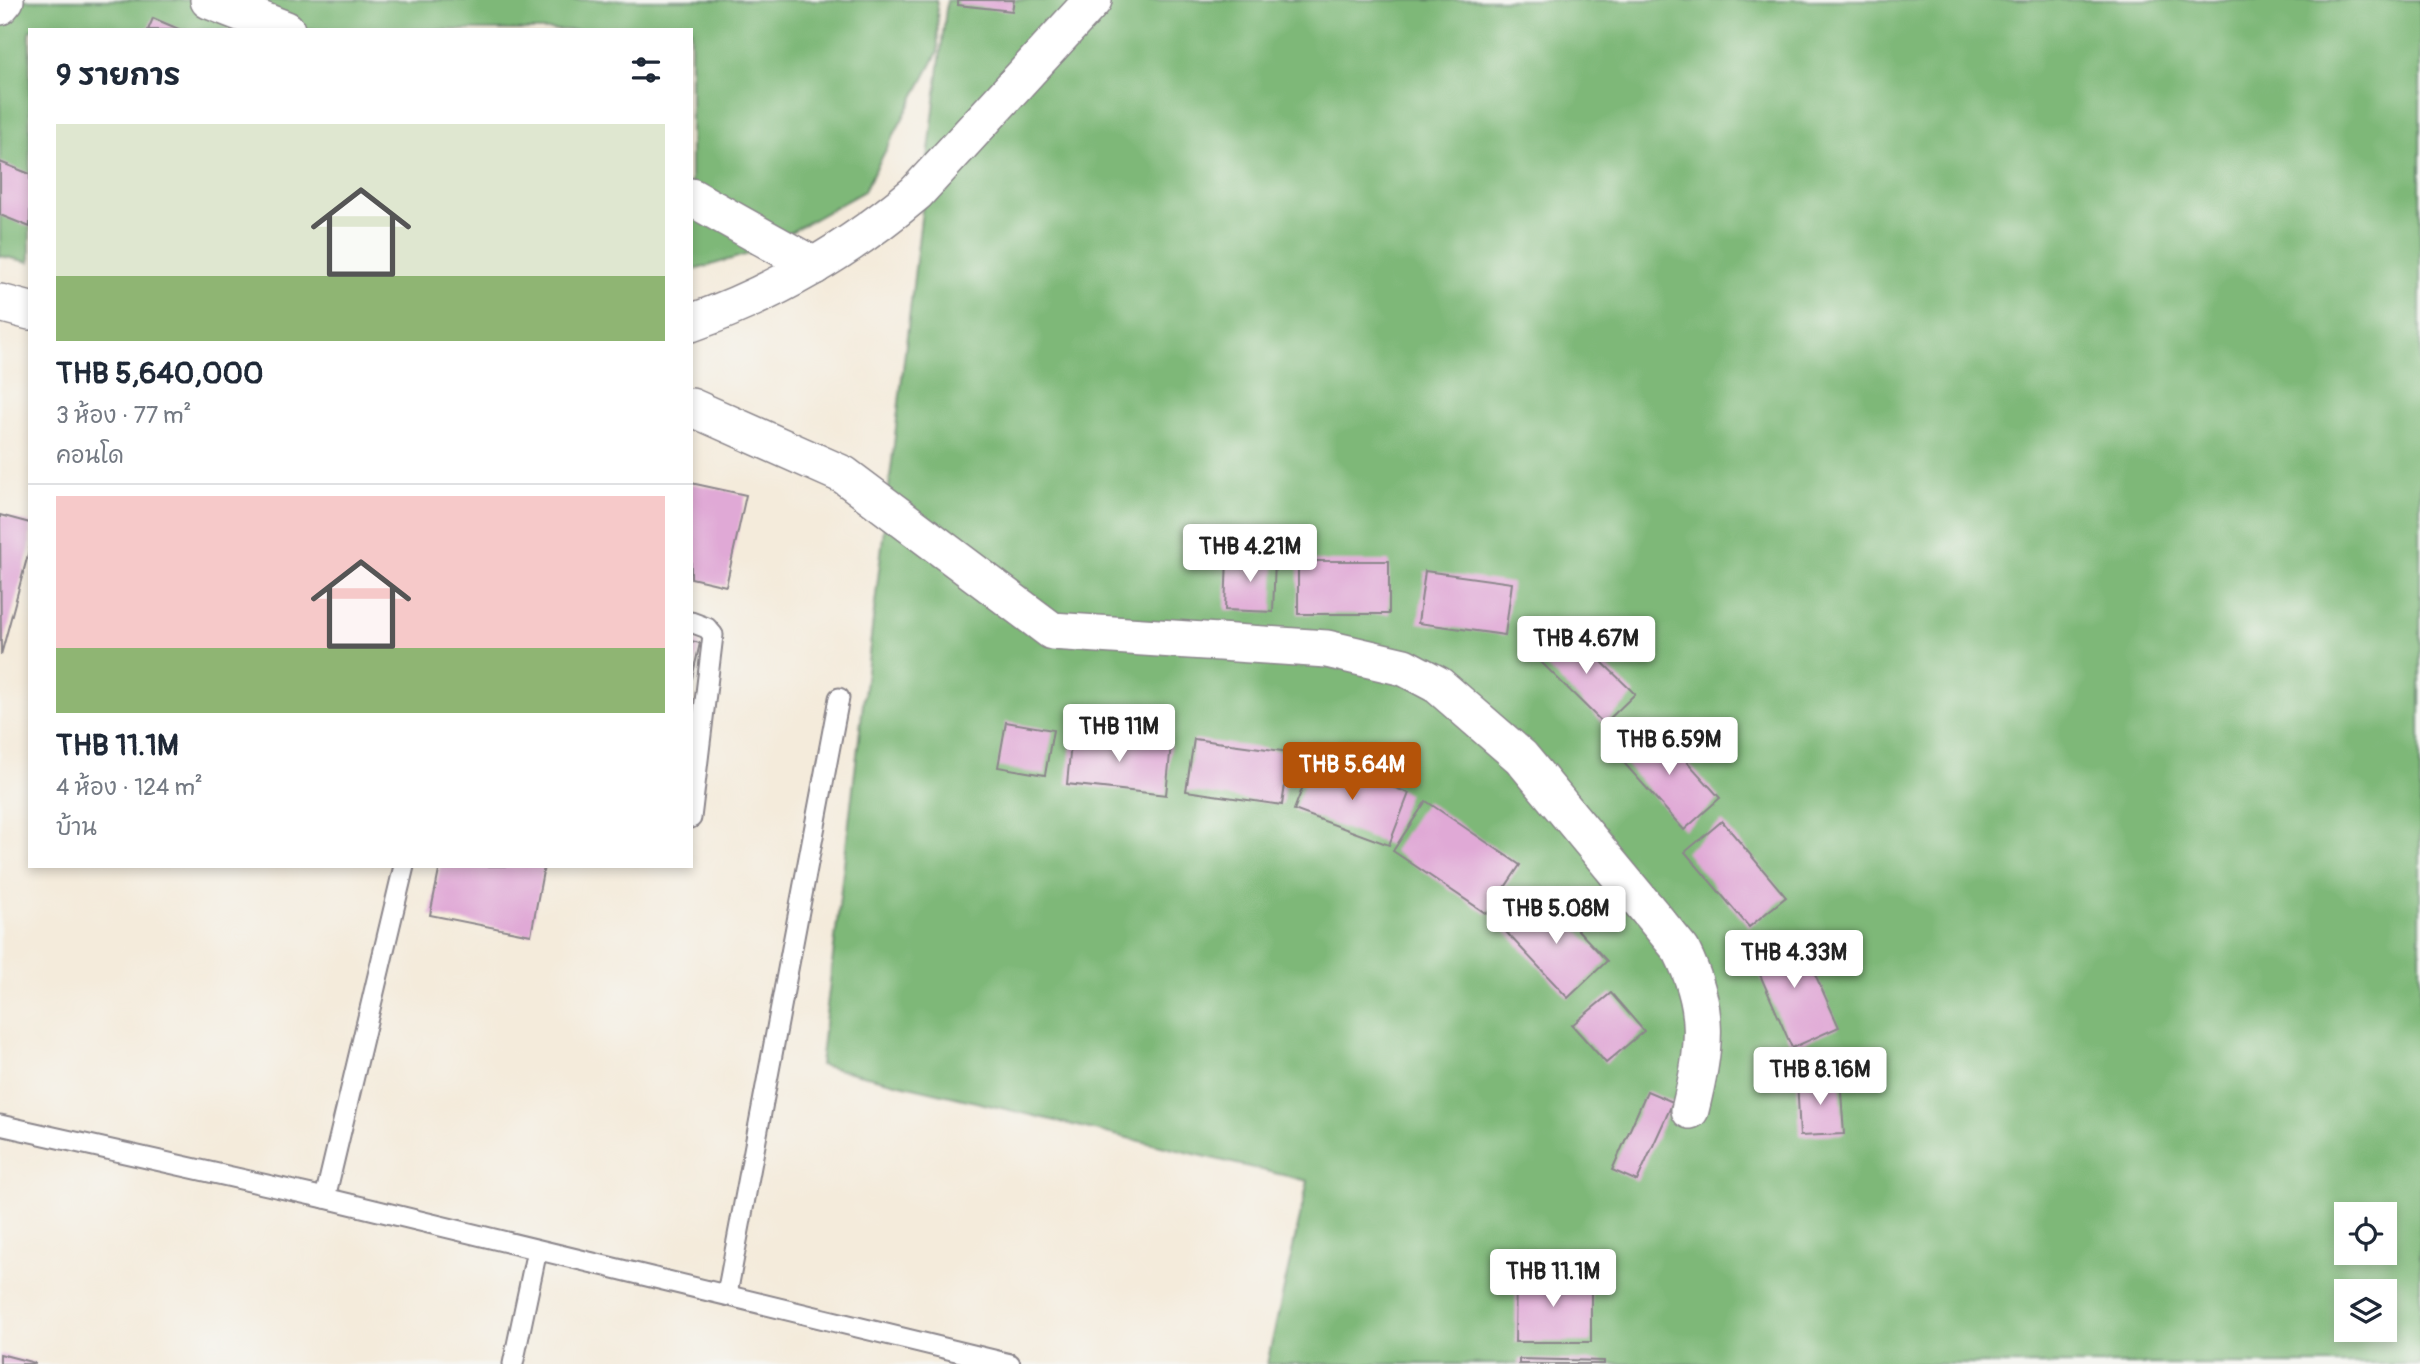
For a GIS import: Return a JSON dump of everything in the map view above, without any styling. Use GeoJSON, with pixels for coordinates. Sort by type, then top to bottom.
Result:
{"type":"FeatureCollection","features":[{"type":"Feature","properties":{"kind":"street"},"geometry":{"type":"LineString","coordinates":[[0,6],[5,0]]}},
{"type":"Feature","properties":{"kind":"street"},"geometry":{"type":"LineString","coordinates":[[209,0],[281,28]]}},
{"type":"Feature","properties":{"kind":"street"},"geometry":{"type":"LineString","coordinates":[[693,322],[717,314],[814,266],[867,233],[916,192],[1093,0]]}},
{"type":"Feature","properties":{"kind":"street"},"geometry":{"type":"LineString","coordinates":[[693,198],[814,266]]}},
{"type":"Feature","properties":{"kind":"street"},"geometry":{"type":"LineString","coordinates":[[0,303],[28,310]]}},
{"type":"Feature","properties":{"kind":"street"},"geometry":{"type":"LineString","coordinates":[[693,408],[844,475],[1052,631],[1327,649],[1404,667],[1438,685],[1521,757],[1681,950],[1693,975],[1704,1027],[1703,1055],[1690,1110]]}},
{"type":"Feature","properties":{"kind":"lane"},"geometry":{"type":"LineString","coordinates":[[693,623],[707,628],[713,635],[693,801]]}},
{"type":"Feature","properties":{"kind":"lane"},"geometry":{"type":"LineString","coordinates":[[727,1294],[839,698]]}},
{"type":"Feature","properties":{"kind":"lane"},"geometry":{"type":"LineString","coordinates":[[325,1198],[404,868]]}},
{"type":"Feature","properties":{"kind":"lane"},"geometry":{"type":"LineString","coordinates":[[0,1125],[325,1198],[1010,1364]]}},
{"type":"Feature","properties":{"kind":"lane"},"geometry":{"type":"LineString","coordinates":[[513,1364],[537,1250]]}},
{"type":"Feature","properties":{"kind":"green space"},"geometry":{"type":"Polygon","coordinates":[[[0,0],[937,0],[938,52],[864,191],[755,252],[693,270],[693,28],[28,28],[28,262],[0,256],[0,0]]]}},
{"type":"Feature","properties":{"kind":"green space"},"geometry":{"type":"Polygon","coordinates":[[[947,0],[2420,0],[2420,1364],[1267,1364],[1308,1181],[820,1065],[947,0]]]}},
{"type":"Feature","properties":{"kind":"building"},"geometry":{"type":"Polygon","coordinates":[[[958,0],[1014,0],[1012,11],[958,5],[958,0]]]}},
{"type":"Feature","properties":{"kind":"building"},"geometry":{"type":"Polygon","coordinates":[[[153,18],[176,28],[149,28],[153,18]]]}},
{"type":"Feature","properties":{"kind":"building"},"geometry":{"type":"Polygon","coordinates":[[[0,162],[28,173],[28,226],[0,215],[0,162]]]}},
{"type":"Feature","properties":{"kind":"building"},"geometry":{"type":"Polygon","coordinates":[[[693,483],[746,495],[726,586],[693,578],[693,483]]]}},
{"type":"Feature","properties":{"kind":"building"},"geometry":{"type":"Polygon","coordinates":[[[0,515],[28,522],[28,554],[1,655],[0,515]]]}},
{"type":"Feature","properties":{"kind":"building"},"geometry":{"type":"Polygon","coordinates":[[[1227,557],[1275,559],[1273,612],[1225,610],[1227,557]]]}},
{"type":"Feature","properties":{"kind":"building"},"geometry":{"type":"Polygon","coordinates":[[[1298,561],[1389,561],[1389,614],[1298,614],[1298,561]]]}},
{"type":"Feature","properties":{"kind":"building"},"geometry":{"type":"Polygon","coordinates":[[[1425,571],[1512,583],[1505,635],[1418,623],[1425,571]]]}},
{"type":"Feature","properties":{"kind":"building"},"geometry":{"type":"Polygon","coordinates":[[[1567,628],[1635,694],[1604,724],[1537,658],[1567,628]]]}},
{"type":"Feature","properties":{"kind":"building"},"geometry":{"type":"Polygon","coordinates":[[[693,641],[700,643],[693,674],[693,641]]]}},
{"type":"Feature","properties":{"kind":"building"},"geometry":{"type":"Polygon","coordinates":[[[1006,722],[1053,730],[1045,775],[998,767],[1006,722]]]}},
{"type":"Feature","properties":{"kind":"building"},"geometry":{"type":"Polygon","coordinates":[[[1653,724],[1720,798],[1684,830],[1617,755],[1653,724]]]}},
{"type":"Feature","properties":{"kind":"building"},"geometry":{"type":"Polygon","coordinates":[[[1072,733],[1171,744],[1166,795],[1067,784],[1072,733]]]}},
{"type":"Feature","properties":{"kind":"building"},"geometry":{"type":"Polygon","coordinates":[[[1194,739],[1290,752],[1282,805],[1186,791],[1194,739]]]}},
{"type":"Feature","properties":{"kind":"building"},"geometry":{"type":"Polygon","coordinates":[[[1314,758],[1409,793],[1389,845],[1294,810],[1314,758]]]}},
{"type":"Feature","properties":{"kind":"building"},"geometry":{"type":"Polygon","coordinates":[[[1426,801],[1520,865],[1487,914],[1393,851],[1426,801]]]}},
{"type":"Feature","properties":{"kind":"building"},"geometry":{"type":"Polygon","coordinates":[[[1722,821],[1786,897],[1749,927],[1685,852],[1722,821]]]}},
{"type":"Feature","properties":{"kind":"building"},"geometry":{"type":"Polygon","coordinates":[[[440,868],[544,868],[531,935],[430,915],[440,868]]]}},
{"type":"Feature","properties":{"kind":"building"},"geometry":{"type":"Polygon","coordinates":[[[1545,895],[1607,961],[1568,998],[1506,932],[1545,895]]]}},
{"type":"Feature","properties":{"kind":"building"},"geometry":{"type":"Polygon","coordinates":[[[1796,932],[1839,1027],[1792,1048],[1750,952],[1796,932]]]}},
{"type":"Feature","properties":{"kind":"building"},"geometry":{"type":"Polygon","coordinates":[[[1611,993],[1644,1031],[1606,1063],[1572,1025],[1611,993]]]}},
{"type":"Feature","properties":{"kind":"building"},"geometry":{"type":"Polygon","coordinates":[[[1840,1077],[1844,1134],[1800,1136],[1797,1079],[1840,1077]]]}},
{"type":"Feature","properties":{"kind":"building"},"geometry":{"type":"Polygon","coordinates":[[[1647,1091],[1673,1102],[1637,1181],[1612,1170],[1647,1091]]]}},
{"type":"Feature","properties":{"kind":"building"},"geometry":{"type":"Polygon","coordinates":[[[1516,1276],[1591,1276],[1591,1342],[1515,1342],[1516,1276]]]}},
{"type":"Feature","properties":{"kind":"building"},"geometry":{"type":"Polygon","coordinates":[[[0,1354],[35,1363],[35,1364],[0,1364],[0,1354]]]}},
{"type":"Feature","properties":{"kind":"building"},"geometry":{"type":"Polygon","coordinates":[[[1519,1359],[1604,1361],[1604,1364],[1519,1364],[1519,1359]]]}}]}
